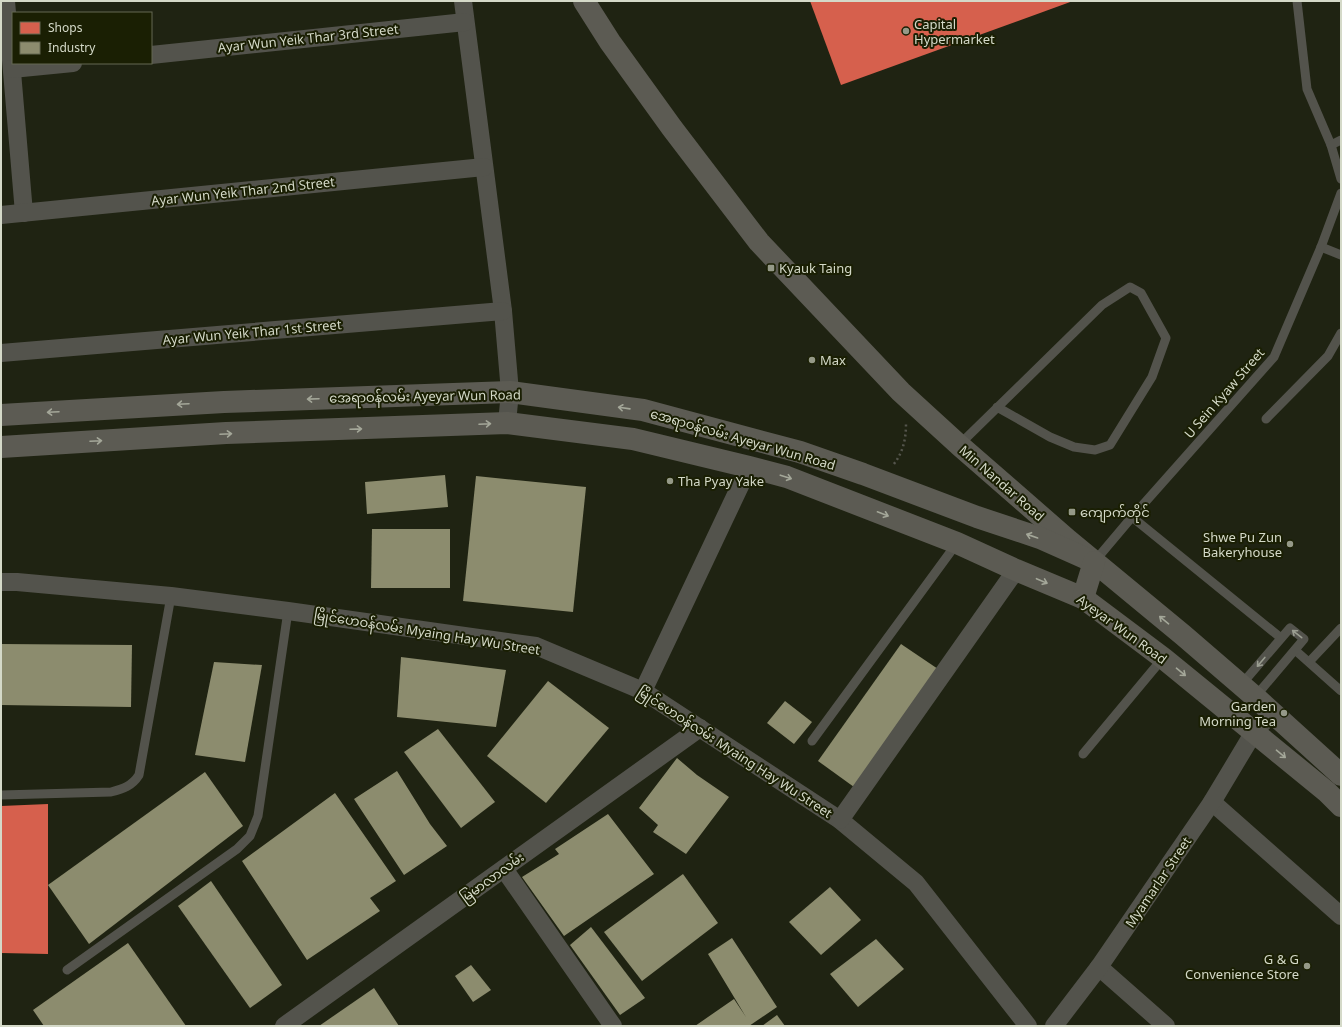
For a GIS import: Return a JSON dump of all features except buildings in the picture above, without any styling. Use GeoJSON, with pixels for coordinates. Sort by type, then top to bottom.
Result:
{"type":"FeatureCollection","features":[{"type":"Feature","properties":{"kind":"main road","name":"Min Nandar Road"},"geometry":{"type":"LineString","coordinates":[[584,1],[610,42],[672,128],[759,242],[901,392],[958,445],[1100,566]]}},
{"type":"Feature","properties":{"kind":"main road","name":"အေရာဝန်လမ်း Ayeyar Wun Road"},"geometry":{"type":"LineString","coordinates":[[1,415],[224,402],[510,392],[643,410],[772,444],[863,474],[977,518],[1040,538],[1100,566]]}},
{"type":"Feature","properties":{"kind":"main road","name":"အေရာဝန်လမ်း Ayeyar Wun Road"},"geometry":{"type":"LineString","coordinates":[[1,447],[226,434],[507,423],[633,439],[787,477],[847,500]]}},
{"type":"Feature","properties":{"kind":"main road","name":"Ayeyar Wun Road"},"geometry":{"type":"LineString","coordinates":[[847,500],[957,543],[1083,598],[1164,658],[1341,806]]}},
{"type":"Feature","properties":{"kind":"main road"},"geometry":{"type":"LineString","coordinates":[[1083,598],[1100,566],[1273,712],[1341,774]]}},
{"type":"Feature","properties":{"kind":"street"},"geometry":{"type":"LineString","coordinates":[[6,1],[24,213]]}},
{"type":"Feature","properties":{"kind":"street"},"geometry":{"type":"LineString","coordinates":[[463,1],[503,311],[510,392],[507,423]]}},
{"type":"Feature","properties":{"kind":"street","name":"Ayar Wun Yeik Thar 3rd Street"},"geometry":{"type":"LineString","coordinates":[[152,55],[465,22]]}},
{"type":"Feature","properties":{"kind":"street"},"geometry":{"type":"LineString","coordinates":[[12,69],[62,64]]}},
{"type":"Feature","properties":{"kind":"street","name":"Ayar Wun Yeik Thar 2nd Street"},"geometry":{"type":"LineString","coordinates":[[1,215],[484,167]]}},
{"type":"Feature","properties":{"kind":"street","name":"Ayar Wun Yeik Thar 1st Street"},"geometry":{"type":"LineString","coordinates":[[1,353],[503,311]]}},
{"type":"Feature","properties":{"kind":"street"},"geometry":{"type":"LineString","coordinates":[[643,691],[749,467]]}},
{"type":"Feature","properties":{"kind":"street"},"geometry":{"type":"LineString","coordinates":[[840,820],[1016,570]]}},
{"type":"Feature","properties":{"kind":"street","name":"မြိုင်ဟေဝန်လမ်း Myaing Hay Wu Street"},"geometry":{"type":"LineString","coordinates":[[1,582],[18,582],[171,596],[536,646],[643,691],[840,820],[916,883],[1028,1026]]}},
{"type":"Feature","properties":{"kind":"street","name":"Myamarlar Street"},"geometry":{"type":"LineString","coordinates":[[1054,1026],[1100,967],[1212,802],[1254,732],[1273,712]]}},
{"type":"Feature","properties":{"kind":"street","name":"မြမာလာလမ်း"},"geometry":{"type":"LineString","coordinates":[[284,1026],[700,728]]}},
{"type":"Feature","properties":{"kind":"street"},"geometry":{"type":"LineString","coordinates":[[1212,802],[1341,916]]}},
{"type":"Feature","properties":{"kind":"street"},"geometry":{"type":"LineString","coordinates":[[504,869],[613,1026]]}},
{"type":"Feature","properties":{"kind":"street"},"geometry":{"type":"LineString","coordinates":[[1100,967],[1166,1026]]}},
{"type":"Feature","properties":{"kind":"lane"},"geometry":{"type":"LineString","coordinates":[[1297,1],[1307,89],[1330,145],[1341,179]]}},
{"type":"Feature","properties":{"kind":"lane"},"geometry":{"type":"LineString","coordinates":[[1330,145],[1341,140]]}},
{"type":"Feature","properties":{"kind":"lane","name":"U Sein Kyaw Street"},"geometry":{"type":"LineString","coordinates":[[1100,566],[1132,517],[1274,357],[1321,247],[1341,194]]}},
{"type":"Feature","properties":{"kind":"lane"},"geometry":{"type":"LineString","coordinates":[[1321,247],[1341,256]]}},
{"type":"Feature","properties":{"kind":"lane"},"geometry":{"type":"LineString","coordinates":[[958,445],[1102,305],[1130,287],[1141,293],[1166,338],[1152,377],[1110,444],[1095,450],[1074,447],[1050,437],[997,408]]}},
{"type":"Feature","properties":{"kind":"lane"},"geometry":{"type":"LineString","coordinates":[[1266,419],[1328,356],[1341,333]]}},
{"type":"Feature","properties":{"kind":"lane"},"geometry":{"type":"LineString","coordinates":[[1132,517],[1281,638]]}},
{"type":"Feature","properties":{"kind":"lane"},"geometry":{"type":"LineString","coordinates":[[812,741],[957,543]]}},
{"type":"Feature","properties":{"kind":"lane"},"geometry":{"type":"LineString","coordinates":[[1,795],[111,792],[128,787],[136,781],[139,775],[171,596]]}},
{"type":"Feature","properties":{"kind":"lane"},"geometry":{"type":"LineString","coordinates":[[68,970],[237,849],[250,836],[258,816],[288,611]]}},
{"type":"Feature","properties":{"kind":"lane"},"geometry":{"type":"LineString","coordinates":[[1290,628],[1304,639],[1295,650],[1248,691],[1281,638],[1290,628]]}},
{"type":"Feature","properties":{"kind":"lane"},"geometry":{"type":"LineString","coordinates":[[1310,661],[1341,628]]}},
{"type":"Feature","properties":{"kind":"lane"},"geometry":{"type":"LineString","coordinates":[[1295,650],[1310,661],[1341,691]]}},
{"type":"Feature","properties":{"kind":"lane"},"geometry":{"type":"LineString","coordinates":[[1083,754],[1164,658]]}},
{"type":"Feature","properties":{"kind":"path"},"geometry":{"type":"LineString","coordinates":[[893,465],[900,456],[906,435],[906,414],[901,392]]}},
{"type":"Feature","properties":{"kind":"place","name":"Capital Hypermarket"},"geometry":{"type":"Point","coordinates":[906,31]}},
{"type":"Feature","properties":{"kind":"place","name":"Kyauk Taing"},"geometry":{"type":"Point","coordinates":[771,268]}},
{"type":"Feature","properties":{"kind":"place","name":"Max"},"geometry":{"type":"Point","coordinates":[812,360]}},
{"type":"Feature","properties":{"kind":"place","name":"Tha Pyay Yake"},"geometry":{"type":"Point","coordinates":[670,481]}},
{"type":"Feature","properties":{"kind":"place","name":"ကျောက်တိုင်"},"geometry":{"type":"Point","coordinates":[1072,512]}},
{"type":"Feature","properties":{"kind":"place","name":"Shwe Pu Zun Bakeryhouse"},"geometry":{"type":"Point","coordinates":[1290,544]}},
{"type":"Feature","properties":{"kind":"place","name":"Garden Morning Tea"},"geometry":{"type":"Point","coordinates":[1284,713]}},
{"type":"Feature","properties":{"kind":"place","name":"G & G Convenience Store"},"geometry":{"type":"Point","coordinates":[1307,966]}}]}
